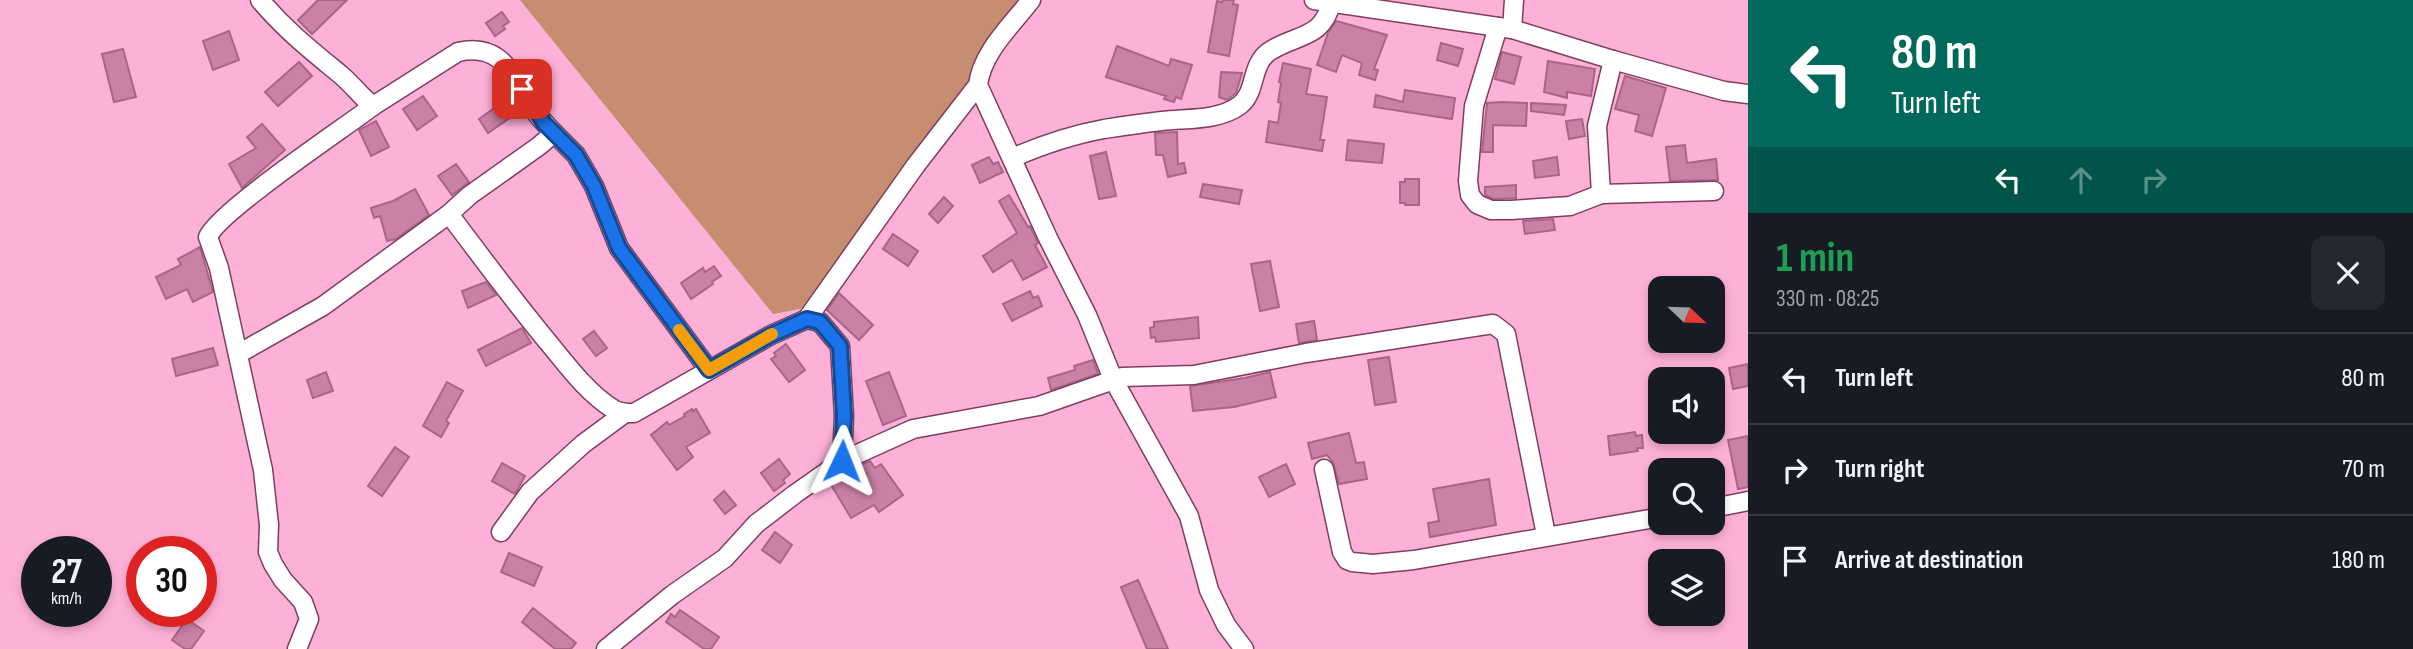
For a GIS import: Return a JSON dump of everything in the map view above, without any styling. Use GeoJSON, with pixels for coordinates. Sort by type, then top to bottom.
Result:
{"type":"FeatureCollection","features":[{"type":"Feature","properties":{"kind":"street"},"geometry":{"type":"LineString","coordinates":[[260,0],[312,53],[344,77],[373,106]]}},
{"type":"Feature","properties":{"kind":"street"},"geometry":{"type":"LineString","coordinates":[[449,214],[524,314],[569,368],[597,397],[615,410],[634,413],[771,335],[807,319],[916,165],[978,85],[984,66],[996,44],[1031,0]]}},
{"type":"Feature","properties":{"kind":"street"},"geometry":{"type":"LineString","coordinates":[[1514,0],[1474,106],[1468,181],[1473,201],[1490,209],[1511,210],[1570,205],[1601,194],[1714,191]]}},
{"type":"Feature","properties":{"kind":"street"},"geometry":{"type":"LineString","coordinates":[[1012,158],[1051,141],[1102,129],[1227,112],[1242,104],[1261,58],[1275,48],[1312,34],[1326,19],[1326,1],[1505,28],[1724,91],[1748,94]]}},
{"type":"Feature","properties":{"kind":"street"},"geometry":{"type":"LineString","coordinates":[[297,649],[309,619],[303,601],[283,580],[272,564],[268,552],[269,525],[262,470],[219,268],[208,242],[210,232],[253,194],[373,106],[458,52],[474,49],[489,52],[510,70],[533,108],[576,155],[619,248],[709,370]]}},
{"type":"Feature","properties":{"kind":"street"},"geometry":{"type":"LineString","coordinates":[[1601,194],[1597,126],[1613,60]]}},
{"type":"Feature","properties":{"kind":"street"},"geometry":{"type":"LineString","coordinates":[[978,85],[1048,238],[1087,315],[1113,379],[1189,516],[1209,590],[1226,625],[1244,649]]}},
{"type":"Feature","properties":{"kind":"street"},"geometry":{"type":"LineString","coordinates":[[238,354],[323,306],[554,133]]}},
{"type":"Feature","properties":{"kind":"street"},"geometry":{"type":"LineString","coordinates":[[807,319],[820,322],[840,346],[844,416],[842,461]]}},
{"type":"Feature","properties":{"kind":"street"},"geometry":{"type":"LineString","coordinates":[[606,649],[672,595],[725,558],[756,524],[842,461],[913,429],[1040,406],[1113,379],[1203,374],[1306,353],[1430,335],[1478,325],[1497,325],[1506,334],[1546,536]]}},
{"type":"Feature","properties":{"kind":"street"},"geometry":{"type":"LineString","coordinates":[[501,533],[530,492],[583,444],[625,413]]}},
{"type":"Feature","properties":{"kind":"street"},"geometry":{"type":"LineString","coordinates":[[1324,469],[1342,552],[1347,560],[1352,562],[1373,564],[1414,560],[1648,519]]}},
{"type":"Feature","properties":{"kind":"street"},"geometry":{"type":"LineString","coordinates":[[1725,506],[1748,501]]}},
{"type":"Feature","properties":{"kind":"shaded area"},"geometry":{"type":"Polygon","coordinates":[[[520,0],[1027,0],[805,308],[773,314],[520,0]]]}},
{"type":"Feature","properties":{"kind":"building"},"geometry":{"type":"Polygon","coordinates":[[[318,0],[347,0],[312,34],[298,20],[318,0]]]}},
{"type":"Feature","properties":{"kind":"building"},"geometry":{"type":"Polygon","coordinates":[[[1234,0],[1233,4],[1238,5],[1229,56],[1208,52],[1217,1],[1234,0]]]}},
{"type":"Feature","properties":{"kind":"building"},"geometry":{"type":"Polygon","coordinates":[[[502,12],[509,22],[503,26],[505,29],[495,36],[486,23],[502,12]]]}},
{"type":"Feature","properties":{"kind":"building"},"geometry":{"type":"Polygon","coordinates":[[[1336,21],[1387,35],[1374,69],[1378,70],[1375,80],[1359,75],[1362,63],[1342,55],[1336,72],[1317,65],[1328,33],[1336,21]]]}},
{"type":"Feature","properties":{"kind":"building"},"geometry":{"type":"Polygon","coordinates":[[[229,31],[239,60],[213,70],[203,41],[229,31]]]}},
{"type":"Feature","properties":{"kind":"building"},"geometry":{"type":"Polygon","coordinates":[[[1441,43],[1463,49],[1458,66],[1437,60],[1441,43]]]}},
{"type":"Feature","properties":{"kind":"building"},"geometry":{"type":"Polygon","coordinates":[[[1117,46],[1169,66],[1171,59],[1192,65],[1181,99],[1176,97],[1174,102],[1164,99],[1166,96],[1106,77],[1117,46]]]}},
{"type":"Feature","properties":{"kind":"building"},"geometry":{"type":"Polygon","coordinates":[[[123,49],[136,97],[114,102],[102,54],[123,49]]]}},
{"type":"Feature","properties":{"kind":"building"},"geometry":{"type":"Polygon","coordinates":[[[1502,52],[1521,57],[1514,84],[1495,79],[1502,52]]]}},
{"type":"Feature","properties":{"kind":"building"},"geometry":{"type":"Polygon","coordinates":[[[1548,61],[1595,69],[1591,96],[1567,92],[1567,98],[1544,92],[1548,61]]]}},
{"type":"Feature","properties":{"kind":"building"},"geometry":{"type":"Polygon","coordinates":[[[299,62],[312,76],[278,106],[265,92],[299,62]]]}},
{"type":"Feature","properties":{"kind":"building"},"geometry":{"type":"Polygon","coordinates":[[[1283,63],[1311,69],[1306,94],[1327,97],[1320,140],[1324,140],[1322,151],[1266,142],[1269,121],[1278,123],[1281,103],[1278,102],[1279,82],[1283,63]]]}},
{"type":"Feature","properties":{"kind":"building"},"geometry":{"type":"Polygon","coordinates":[[[1221,72],[1242,73],[1236,93],[1227,100],[1219,97],[1221,72]]]}},
{"type":"Feature","properties":{"kind":"building"},"geometry":{"type":"Polygon","coordinates":[[[1625,76],[1666,88],[1652,136],[1635,131],[1639,115],[1615,109],[1625,76]]]}},
{"type":"Feature","properties":{"kind":"building"},"geometry":{"type":"Polygon","coordinates":[[[1405,90],[1455,98],[1452,119],[1374,107],[1376,95],[1403,102],[1405,90]]]}},
{"type":"Feature","properties":{"kind":"building"},"geometry":{"type":"Polygon","coordinates":[[[423,96],[437,116],[417,130],[403,109],[423,96]]]}},
{"type":"Feature","properties":{"kind":"building"},"geometry":{"type":"Polygon","coordinates":[[[507,99],[517,113],[488,133],[479,119],[507,99]]]}},
{"type":"Feature","properties":{"kind":"building"},"geometry":{"type":"Polygon","coordinates":[[[1487,103],[1527,103],[1526,126],[1493,125],[1493,152],[1482,152],[1487,103]]]}},
{"type":"Feature","properties":{"kind":"building"},"geometry":{"type":"Polygon","coordinates":[[[1531,103],[1566,105],[1564,115],[1531,111],[1531,103]]]}},
{"type":"Feature","properties":{"kind":"building"},"geometry":{"type":"Polygon","coordinates":[[[1582,119],[1585,136],[1569,139],[1566,121],[1582,119]]]}},
{"type":"Feature","properties":{"kind":"building"},"geometry":{"type":"Polygon","coordinates":[[[376,121],[389,147],[371,156],[359,130],[376,121]]]}},
{"type":"Feature","properties":{"kind":"building"},"geometry":{"type":"Polygon","coordinates":[[[262,124],[285,150],[242,188],[229,164],[256,148],[247,137],[262,124]]]}},
{"type":"Feature","properties":{"kind":"building"},"geometry":{"type":"Polygon","coordinates":[[[1177,132],[1178,164],[1184,163],[1186,173],[1168,177],[1163,155],[1156,155],[1155,133],[1177,132]]]}},
{"type":"Feature","properties":{"kind":"building"},"geometry":{"type":"Polygon","coordinates":[[[1348,140],[1384,144],[1382,163],[1346,160],[1348,140]]]}},
{"type":"Feature","properties":{"kind":"building"},"geometry":{"type":"Polygon","coordinates":[[[1685,145],[1687,163],[1716,159],[1718,180],[1670,181],[1666,147],[1685,145]]]}},
{"type":"Feature","properties":{"kind":"building"},"geometry":{"type":"Polygon","coordinates":[[[1106,152],[1116,196],[1099,199],[1090,156],[1106,152]]]}},
{"type":"Feature","properties":{"kind":"building"},"geometry":{"type":"Polygon","coordinates":[[[989,157],[993,164],[998,162],[1003,172],[980,183],[972,165],[989,157]]]}},
{"type":"Feature","properties":{"kind":"building"},"geometry":{"type":"Polygon","coordinates":[[[1557,157],[1559,175],[1535,178],[1533,161],[1557,157]]]}},
{"type":"Feature","properties":{"kind":"building"},"geometry":{"type":"Polygon","coordinates":[[[456,164],[469,182],[452,195],[438,176],[456,164]]]}},
{"type":"Feature","properties":{"kind":"building"},"geometry":{"type":"Polygon","coordinates":[[[1405,179],[1419,179],[1419,205],[1400,203],[1400,182],[1405,182],[1405,179]]]}},
{"type":"Feature","properties":{"kind":"building"},"geometry":{"type":"Polygon","coordinates":[[[1203,184],[1242,190],[1239,204],[1200,197],[1203,184]]]}},
{"type":"Feature","properties":{"kind":"building"},"geometry":{"type":"Polygon","coordinates":[[[1516,185],[1516,198],[1493,199],[1485,195],[1485,187],[1516,185]]]}},
{"type":"Feature","properties":{"kind":"building"},"geometry":{"type":"Polygon","coordinates":[[[415,189],[429,215],[396,239],[387,241],[380,216],[374,218],[371,208],[393,201],[415,189]]]}},
{"type":"Feature","properties":{"kind":"building"},"geometry":{"type":"Polygon","coordinates":[[[1009,195],[1028,227],[1030,226],[1038,243],[1035,245],[1047,267],[1023,280],[1012,260],[993,272],[983,256],[1017,233],[999,201],[1009,195]]]}},
{"type":"Feature","properties":{"kind":"building"},"geometry":{"type":"Polygon","coordinates":[[[944,197],[953,206],[938,223],[929,214],[944,197]]]}},
{"type":"Feature","properties":{"kind":"building"},"geometry":{"type":"Polygon","coordinates":[[[1553,219],[1555,230],[1525,234],[1523,221],[1553,219]]]}},
{"type":"Feature","properties":{"kind":"building"},"geometry":{"type":"Polygon","coordinates":[[[893,234],[918,251],[908,266],[883,249],[893,234]]]}},
{"type":"Feature","properties":{"kind":"building"},"geometry":{"type":"Polygon","coordinates":[[[200,247],[213,292],[193,302],[187,289],[166,299],[156,277],[181,265],[178,259],[200,247]]]}},
{"type":"Feature","properties":{"kind":"building"},"geometry":{"type":"Polygon","coordinates":[[[1270,261],[1279,307],[1260,311],[1251,264],[1270,261]]]}},
{"type":"Feature","properties":{"kind":"building"},"geometry":{"type":"Polygon","coordinates":[[[714,266],[721,276],[691,299],[681,283],[703,268],[705,272],[714,266]]]}},
{"type":"Feature","properties":{"kind":"building"},"geometry":{"type":"Polygon","coordinates":[[[486,282],[496,295],[468,308],[462,291],[486,282]]]}},
{"type":"Feature","properties":{"kind":"building"},"geometry":{"type":"Polygon","coordinates":[[[1030,291],[1033,298],[1038,296],[1042,306],[1012,321],[1003,304],[1030,291]]]}},
{"type":"Feature","properties":{"kind":"building"},"geometry":{"type":"Polygon","coordinates":[[[839,293],[873,325],[859,340],[827,310],[839,293]]]}},
{"type":"Feature","properties":{"kind":"building"},"geometry":{"type":"Polygon","coordinates":[[[1198,317],[1199,338],[1156,342],[1155,337],[1151,338],[1150,328],[1154,327],[1154,322],[1198,317]]]}},
{"type":"Feature","properties":{"kind":"building"},"geometry":{"type":"Polygon","coordinates":[[[1314,321],[1317,340],[1299,343],[1296,324],[1314,321]]]}},
{"type":"Feature","properties":{"kind":"building"},"geometry":{"type":"Polygon","coordinates":[[[522,328],[531,343],[486,366],[478,350],[522,328]]]}},
{"type":"Feature","properties":{"kind":"building"},"geometry":{"type":"Polygon","coordinates":[[[594,331],[607,348],[596,356],[583,339],[594,331]]]}},
{"type":"Feature","properties":{"kind":"building"},"geometry":{"type":"Polygon","coordinates":[[[786,344],[805,370],[789,382],[771,359],[776,356],[774,353],[786,344]]]}},
{"type":"Feature","properties":{"kind":"building"},"geometry":{"type":"Polygon","coordinates":[[[213,348],[218,365],[176,376],[172,359],[213,348]]]}},
{"type":"Feature","properties":{"kind":"building"},"geometry":{"type":"Polygon","coordinates":[[[1389,357],[1396,402],[1375,405],[1368,360],[1389,357]]]}},
{"type":"Feature","properties":{"kind":"building"},"geometry":{"type":"Polygon","coordinates":[[[1093,360],[1098,374],[1051,390],[1048,378],[1075,370],[1074,366],[1093,360]]]}},
{"type":"Feature","properties":{"kind":"building"},"geometry":{"type":"Polygon","coordinates":[[[1748,364],[1748,386],[1733,389],[1729,368],[1748,364]]]}},
{"type":"Feature","properties":{"kind":"building"},"geometry":{"type":"Polygon","coordinates":[[[326,372],[333,391],[313,398],[307,380],[326,372]]]}},
{"type":"Feature","properties":{"kind":"building"},"geometry":{"type":"Polygon","coordinates":[[[889,372],[906,416],[883,425],[866,381],[889,372]]]}},
{"type":"Feature","properties":{"kind":"building"},"geometry":{"type":"Polygon","coordinates":[[[1270,372],[1276,397],[1234,407],[1193,411],[1190,386],[1270,372]]]}},
{"type":"Feature","properties":{"kind":"building"},"geometry":{"type":"Polygon","coordinates":[[[447,382],[463,391],[446,421],[449,423],[441,437],[423,426],[447,382]]]}},
{"type":"Feature","properties":{"kind":"building"},"geometry":{"type":"Polygon","coordinates":[[[696,409],[710,433],[686,447],[693,457],[677,470],[651,435],[667,422],[669,425],[696,409]]]}},
{"type":"Feature","properties":{"kind":"building"},"geometry":{"type":"Polygon","coordinates":[[[1635,432],[1636,436],[1642,435],[1643,448],[1610,455],[1608,436],[1635,432]]]}},
{"type":"Feature","properties":{"kind":"building"},"geometry":{"type":"Polygon","coordinates":[[[1349,433],[1356,463],[1364,462],[1367,479],[1339,484],[1333,462],[1327,455],[1312,459],[1308,443],[1349,433]]]}},
{"type":"Feature","properties":{"kind":"building"},"geometry":{"type":"Polygon","coordinates":[[[1748,436],[1748,487],[1738,489],[1728,440],[1748,436]]]}},
{"type":"Feature","properties":{"kind":"building"},"geometry":{"type":"Polygon","coordinates":[[[395,447],[409,457],[382,496],[368,486],[395,447]]]}},
{"type":"Feature","properties":{"kind":"building"},"geometry":{"type":"Polygon","coordinates":[[[779,459],[790,474],[783,480],[785,483],[774,491],[761,473],[779,459]]]}},
{"type":"Feature","properties":{"kind":"building"},"geometry":{"type":"Polygon","coordinates":[[[870,461],[875,468],[881,464],[903,495],[879,512],[874,505],[851,518],[830,483],[844,474],[851,486],[867,474],[860,465],[870,461]]]}},
{"type":"Feature","properties":{"kind":"building"},"geometry":{"type":"Polygon","coordinates":[[[502,463],[525,476],[515,494],[492,481],[502,463]]]}},
{"type":"Feature","properties":{"kind":"building"},"geometry":{"type":"Polygon","coordinates":[[[1286,464],[1295,484],[1269,497],[1259,477],[1286,464]]]}},
{"type":"Feature","properties":{"kind":"building"},"geometry":{"type":"Polygon","coordinates":[[[1489,479],[1496,525],[1430,537],[1428,523],[1439,521],[1433,489],[1489,479]]]}},
{"type":"Feature","properties":{"kind":"building"},"geometry":{"type":"Polygon","coordinates":[[[724,491],[736,505],[725,514],[714,500],[724,491]]]}},
{"type":"Feature","properties":{"kind":"building"},"geometry":{"type":"Polygon","coordinates":[[[775,532],[792,545],[780,563],[762,550],[775,532]]]}},
{"type":"Feature","properties":{"kind":"building"},"geometry":{"type":"Polygon","coordinates":[[[509,553],[542,567],[534,586],[501,572],[509,553]]]}},
{"type":"Feature","properties":{"kind":"building"},"geometry":{"type":"Polygon","coordinates":[[[1138,580],[1168,649],[1147,649],[1121,587],[1138,580]]]}},
{"type":"Feature","properties":{"kind":"building"},"geometry":{"type":"Polygon","coordinates":[[[533,608],[576,643],[571,649],[555,649],[522,622],[533,608]]]}},
{"type":"Feature","properties":{"kind":"building"},"geometry":{"type":"Polygon","coordinates":[[[680,610],[719,637],[711,649],[704,649],[666,622],[671,614],[675,617],[680,610]]]}},
{"type":"Feature","properties":{"kind":"building"},"geometry":{"type":"Polygon","coordinates":[[[181,627],[198,627],[204,631],[191,649],[185,649],[172,640],[181,627]]]}},
{"type":"Feature","properties":{"kind":"slow traffic"},"geometry":{"type":"LineString","coordinates":[[679,330],[709,370],[772,334]]}},
{"type":"Feature","properties":{"kind":"route"},"geometry":{"type":"LineString","coordinates":[[522,89],[544,123],[576,155],[594,186],[619,248],[709,370],[771,335],[807,319],[820,322],[833,336],[840,346],[844,416],[842,461]]}}]}
